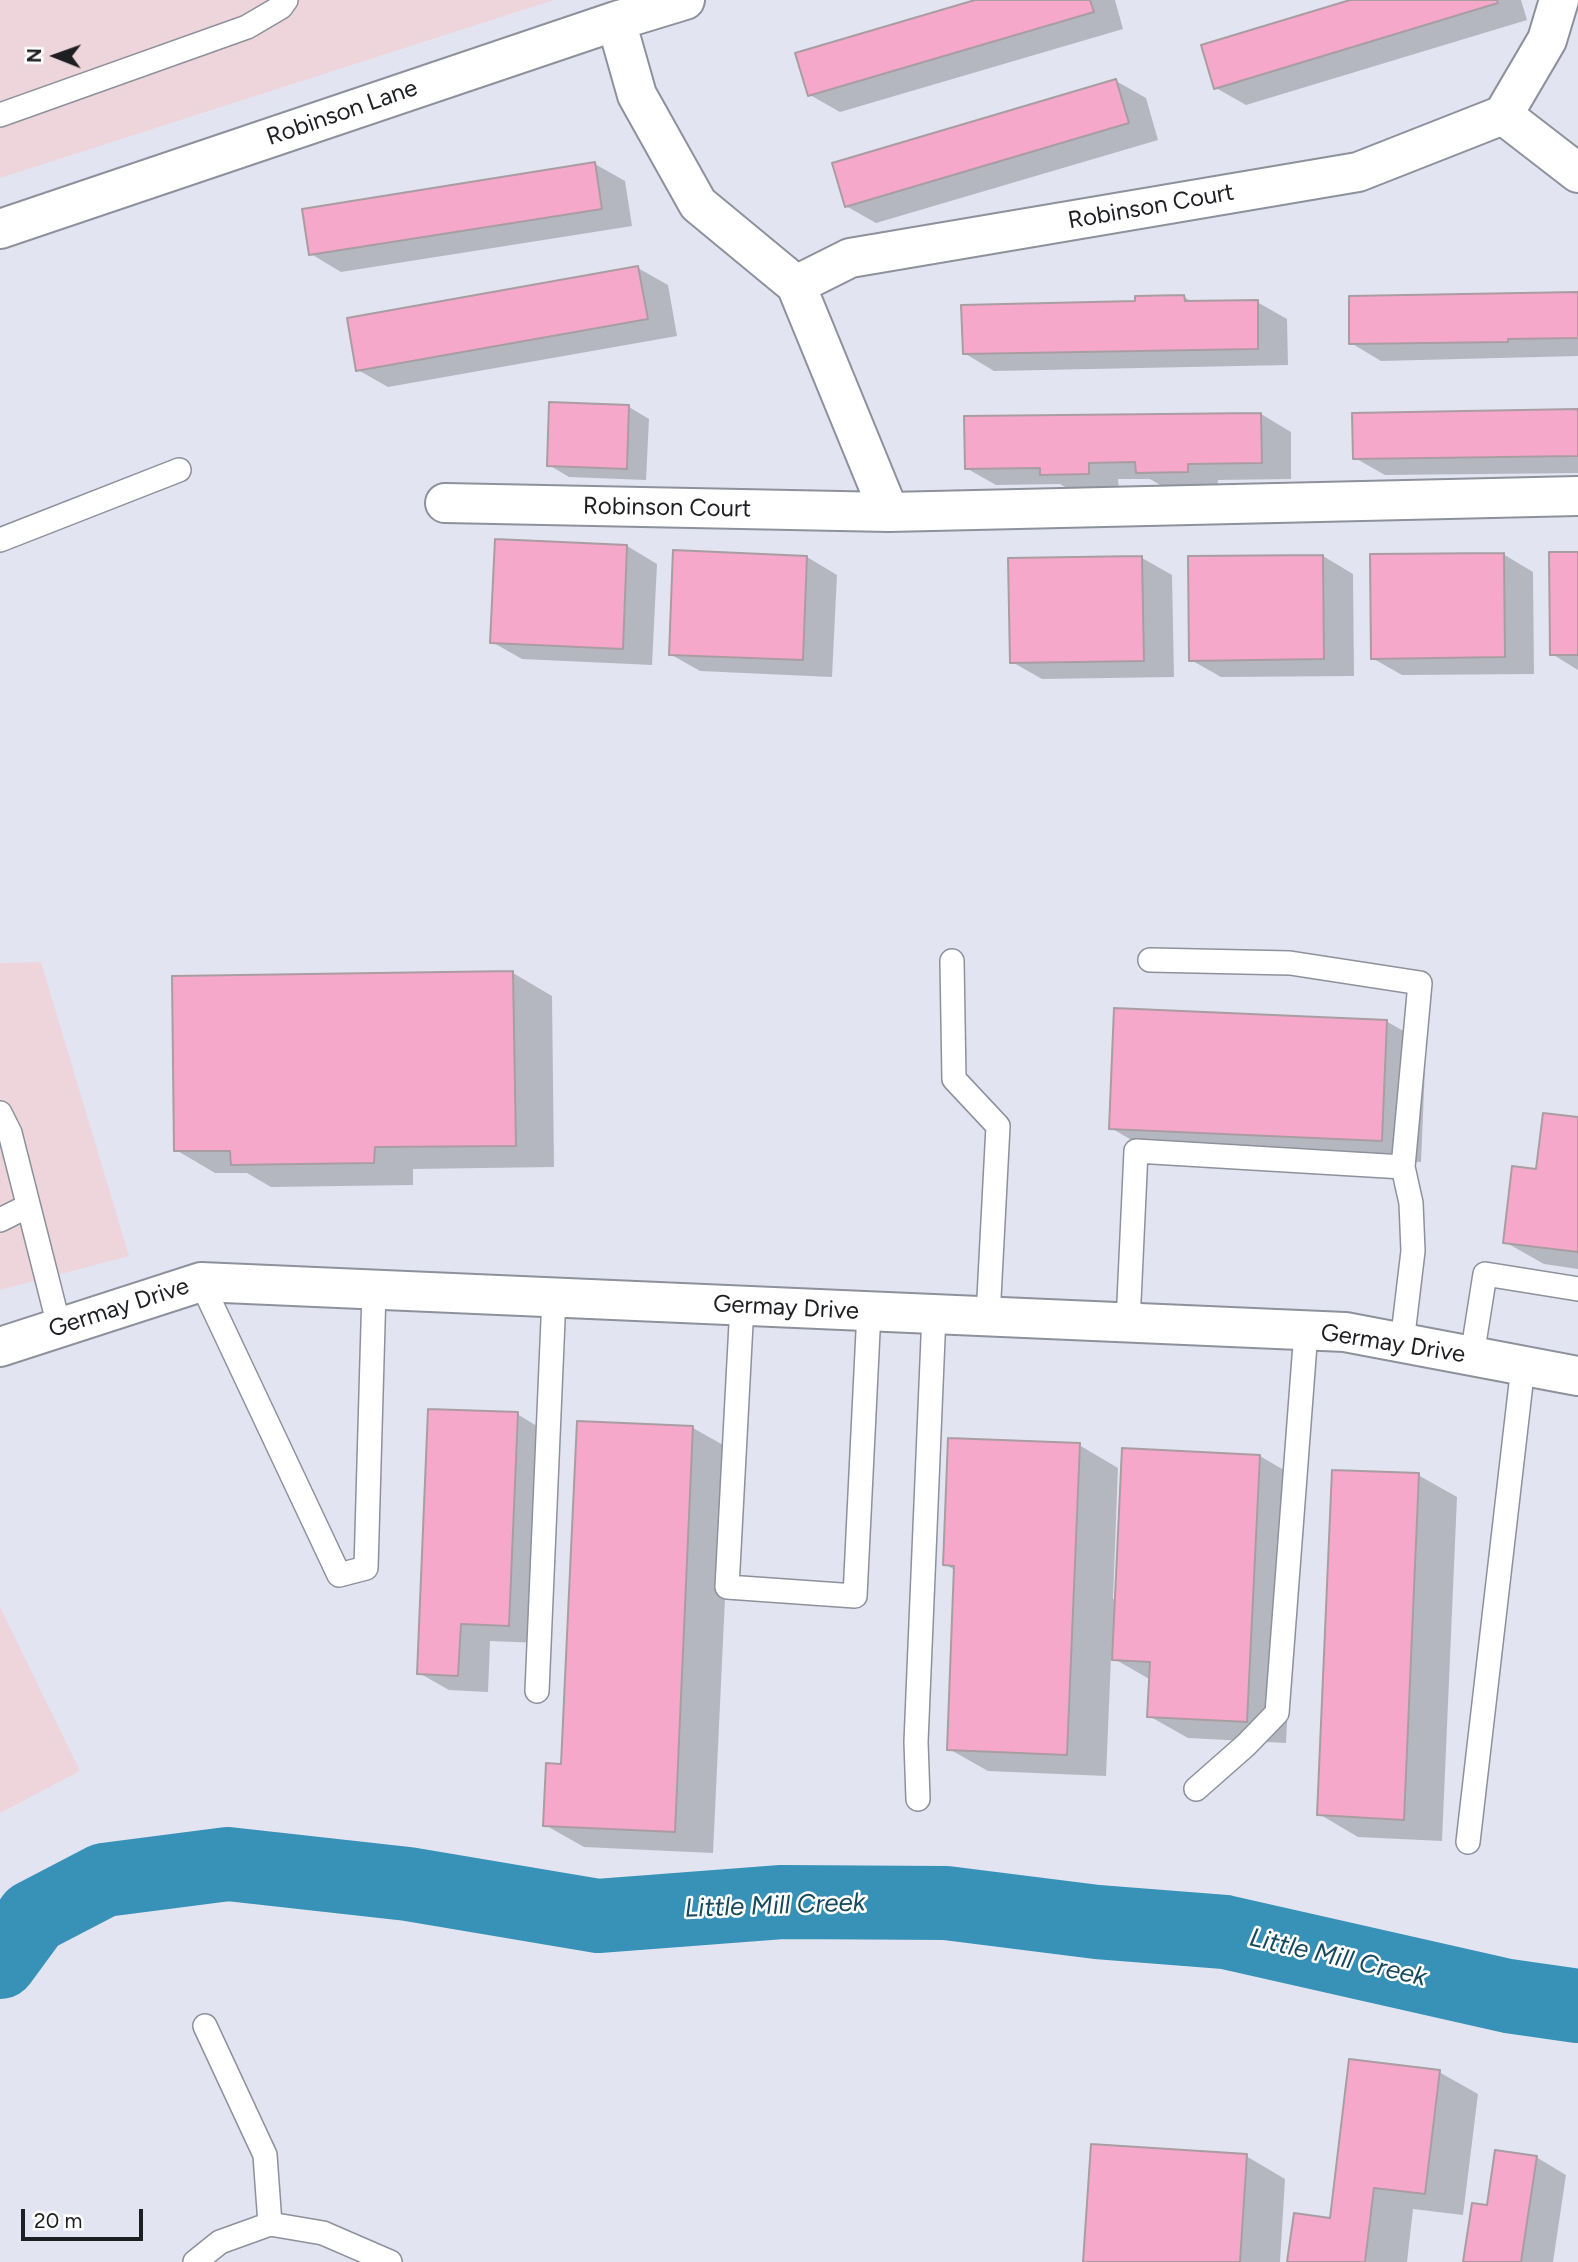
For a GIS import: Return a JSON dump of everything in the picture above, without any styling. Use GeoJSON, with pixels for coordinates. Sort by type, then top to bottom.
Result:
{"type":"FeatureCollection","features":[{"type":"Feature","properties":{"kind":"street","name":"Robinson Lane"},"geometry":{"type":"LineString","coordinates":[[0,229],[685,0]]}},
{"type":"Feature","properties":{"kind":"street"},"geometry":{"type":"LineString","coordinates":[[1559,0],[1547,40],[1503,114],[1578,173]]}},
{"type":"Feature","properties":{"kind":"street"},"geometry":{"type":"LineString","coordinates":[[616,21],[637,95],[698,204],[796,285],[889,512]]}},
{"type":"Feature","properties":{"kind":"street","name":"Robinson Court"},"geometry":{"type":"LineString","coordinates":[[796,285],[850,258],[1358,172],[1503,114]]}},
{"type":"Feature","properties":{"kind":"street","name":"Robinson Court"},"geometry":{"type":"LineString","coordinates":[[445,503],[889,512],[1578,496]]}},
{"type":"Feature","properties":{"kind":"street","name":"Germay Drive"},"geometry":{"type":"LineString","coordinates":[[0,1347],[201,1282],[1345,1332],[1578,1376]]}},
{"type":"Feature","properties":{"kind":"lane"},"geometry":{"type":"LineString","coordinates":[[0,115],[247,27],[281,7],[286,0]]}},
{"type":"Feature","properties":{"kind":"lane"},"geometry":{"type":"LineString","coordinates":[[0,540],[179,470]]}},
{"type":"Feature","properties":{"kind":"lane"},"geometry":{"type":"LineString","coordinates":[[1150,960],[1290,962],[1420,983],[1403,1167],[1411,1203],[1413,1251],[1402,1343]]}},
{"type":"Feature","properties":{"kind":"lane"},"geometry":{"type":"LineString","coordinates":[[952,961],[954,1079],[998,1125],[988,1317]]}},
{"type":"Feature","properties":{"kind":"lane"},"geometry":{"type":"LineString","coordinates":[[0,1113],[10,1133],[59,1326]]}},
{"type":"Feature","properties":{"kind":"lane"},"geometry":{"type":"LineString","coordinates":[[1128,1323],[1136,1151],[1403,1167]]}},
{"type":"Feature","properties":{"kind":"lane"},"geometry":{"type":"LineString","coordinates":[[0,1220],[28,1206]]}},
{"type":"Feature","properties":{"kind":"lane"},"geometry":{"type":"LineString","coordinates":[[1472,1356],[1485,1274],[1578,1289]]}},
{"type":"Feature","properties":{"kind":"lane"},"geometry":{"type":"LineString","coordinates":[[201,1282],[339,1575],[366,1568],[374,1290]]}},
{"type":"Feature","properties":{"kind":"lane"},"geometry":{"type":"LineString","coordinates":[[537,1691],[554,1297]]}},
{"type":"Feature","properties":{"kind":"lane"},"geometry":{"type":"LineString","coordinates":[[742,1306],[727,1587],[855,1596],[869,1311]]}},
{"type":"Feature","properties":{"kind":"lane"},"geometry":{"type":"LineString","coordinates":[[918,1799],[916,1742],[933,1314]]}},
{"type":"Feature","properties":{"kind":"lane"},"geometry":{"type":"LineString","coordinates":[[1196,1790],[1277,1713],[1306,1331]]}},
{"type":"Feature","properties":{"kind":"lane"},"geometry":{"type":"LineString","coordinates":[[1468,1842],[1522,1366]]}},
{"type":"Feature","properties":{"kind":"lane"},"geometry":{"type":"LineString","coordinates":[[205,2026],[265,2155],[270,2224]]}},
{"type":"Feature","properties":{"kind":"lane"},"geometry":{"type":"LineString","coordinates":[[195,2262],[220,2242],[270,2224],[323,2233],[390,2262]]}},
{"type":"Feature","properties":{"kind":"shaded area"},"geometry":{"type":"Polygon","coordinates":[[[0,0],[554,0],[0,178],[0,0]]]}},
{"type":"Feature","properties":{"kind":"shaded area"},"geometry":{"type":"Polygon","coordinates":[[[41,962],[129,1256],[0,1290],[0,963],[41,962]]]}},
{"type":"Feature","properties":{"kind":"shaded area"},"geometry":{"type":"Polygon","coordinates":[[[0,1607],[80,1771],[0,1813],[0,1607]]]}},
{"type":"Feature","properties":{"kind":"building"},"geometry":{"type":"Polygon","coordinates":[[[975,0],[1090,0],[1094,12],[808,96],[795,53],[975,0]]]}},
{"type":"Feature","properties":{"kind":"building"},"geometry":{"type":"Polygon","coordinates":[[[1350,0],[1497,0],[1498,3],[1214,89],[1201,45],[1350,0]]]}},
{"type":"Feature","properties":{"kind":"building"},"geometry":{"type":"Polygon","coordinates":[[[1116,79],[1129,123],[845,207],[832,163],[1116,79]]]}},
{"type":"Feature","properties":{"kind":"building"},"geometry":{"type":"Polygon","coordinates":[[[595,162],[602,209],[309,255],[302,209],[595,162]]]}},
{"type":"Feature","properties":{"kind":"building"},"geometry":{"type":"Polygon","coordinates":[[[638,266],[648,319],[356,371],[347,318],[638,266]]]}},
{"type":"Feature","properties":{"kind":"building"},"geometry":{"type":"Polygon","coordinates":[[[1578,292],[1578,338],[1508,339],[1508,342],[1349,344],[1349,296],[1578,292]]]}},
{"type":"Feature","properties":{"kind":"building"},"geometry":{"type":"Polygon","coordinates":[[[1184,295],[1185,301],[1258,300],[1258,349],[963,354],[961,305],[1135,301],[1135,296],[1184,295]]]}},
{"type":"Feature","properties":{"kind":"building"},"geometry":{"type":"Polygon","coordinates":[[[549,402],[629,405],[627,469],[547,466],[549,402]]]}},
{"type":"Feature","properties":{"kind":"building"},"geometry":{"type":"Polygon","coordinates":[[[1578,409],[1578,456],[1353,459],[1352,413],[1578,409]]]}},
{"type":"Feature","properties":{"kind":"building"},"geometry":{"type":"Polygon","coordinates":[[[1261,413],[1262,463],[1188,464],[1188,472],[1136,473],[1135,462],[1089,463],[1089,474],[1040,475],[1040,468],[965,469],[964,416],[1261,413]]]}},
{"type":"Feature","properties":{"kind":"building"},"geometry":{"type":"Polygon","coordinates":[[[495,539],[627,545],[623,649],[490,643],[495,539]]]}},
{"type":"Feature","properties":{"kind":"building"},"geometry":{"type":"Polygon","coordinates":[[[673,550],[807,556],[803,660],[669,655],[673,550]]]}},
{"type":"Feature","properties":{"kind":"building"},"geometry":{"type":"Polygon","coordinates":[[[1549,552],[1578,552],[1578,655],[1550,655],[1549,552]]]}},
{"type":"Feature","properties":{"kind":"building"},"geometry":{"type":"Polygon","coordinates":[[[1504,553],[1505,657],[1371,659],[1370,554],[1504,553]]]}},
{"type":"Feature","properties":{"kind":"building"},"geometry":{"type":"Polygon","coordinates":[[[1323,555],[1324,659],[1189,661],[1188,556],[1323,555]]]}},
{"type":"Feature","properties":{"kind":"building"},"geometry":{"type":"Polygon","coordinates":[[[1142,556],[1144,661],[1010,663],[1008,558],[1142,556]]]}},
{"type":"Feature","properties":{"kind":"building"},"geometry":{"type":"Polygon","coordinates":[[[513,971],[516,1146],[375,1147],[374,1163],[231,1165],[230,1151],[174,1151],[172,976],[513,971]]]}},
{"type":"Feature","properties":{"kind":"building"},"geometry":{"type":"Polygon","coordinates":[[[1114,1008],[1387,1020],[1382,1141],[1109,1129],[1114,1008]]]}},
{"type":"Feature","properties":{"kind":"building"},"geometry":{"type":"Polygon","coordinates":[[[1543,1113],[1578,1117],[1578,1252],[1503,1243],[1512,1166],[1536,1169],[1543,1113]]]}},
{"type":"Feature","properties":{"kind":"building"},"geometry":{"type":"Polygon","coordinates":[[[428,1409],[518,1412],[509,1626],[461,1624],[458,1676],[417,1674],[428,1409]]]}},
{"type":"Feature","properties":{"kind":"building"},"geometry":{"type":"Polygon","coordinates":[[[577,1421],[693,1426],[675,1832],[543,1826],[546,1763],[561,1764],[577,1421]]]}},
{"type":"Feature","properties":{"kind":"building"},"geometry":{"type":"Polygon","coordinates":[[[948,1438],[1080,1443],[1067,1755],[947,1750],[954,1566],[943,1565],[948,1438]]]}},
{"type":"Feature","properties":{"kind":"building"},"geometry":{"type":"Polygon","coordinates":[[[1122,1448],[1260,1455],[1247,1722],[1147,1717],[1150,1662],[1112,1660],[1122,1448]]]}},
{"type":"Feature","properties":{"kind":"building"},"geometry":{"type":"Polygon","coordinates":[[[1332,1470],[1419,1473],[1404,1820],[1317,1815],[1332,1470]]]}},
{"type":"Feature","properties":{"kind":"building"},"geometry":{"type":"Polygon","coordinates":[[[1349,2059],[1440,2070],[1425,2194],[1374,2188],[1365,2262],[1287,2262],[1294,2213],[1330,2218],[1349,2059]]]}},
{"type":"Feature","properties":{"kind":"building"},"geometry":{"type":"Polygon","coordinates":[[[1091,2144],[1247,2154],[1240,2262],[1083,2262],[1091,2144]]]}},
{"type":"Feature","properties":{"kind":"building"},"geometry":{"type":"Polygon","coordinates":[[[1495,2150],[1537,2156],[1521,2262],[1463,2262],[1472,2203],[1487,2205],[1495,2150]]]}},
{"type":"Feature","properties":{"kind":"waterway","name":"Little Mill Creek"},"geometry":{"type":"LineString","coordinates":[[0,1962],[33,1917],[104,1880],[228,1864],[408,1884],[598,1916],[782,1902],[946,1903],[1097,1922],[1225,1932],[1508,1996],[1578,2006]]}}]}
